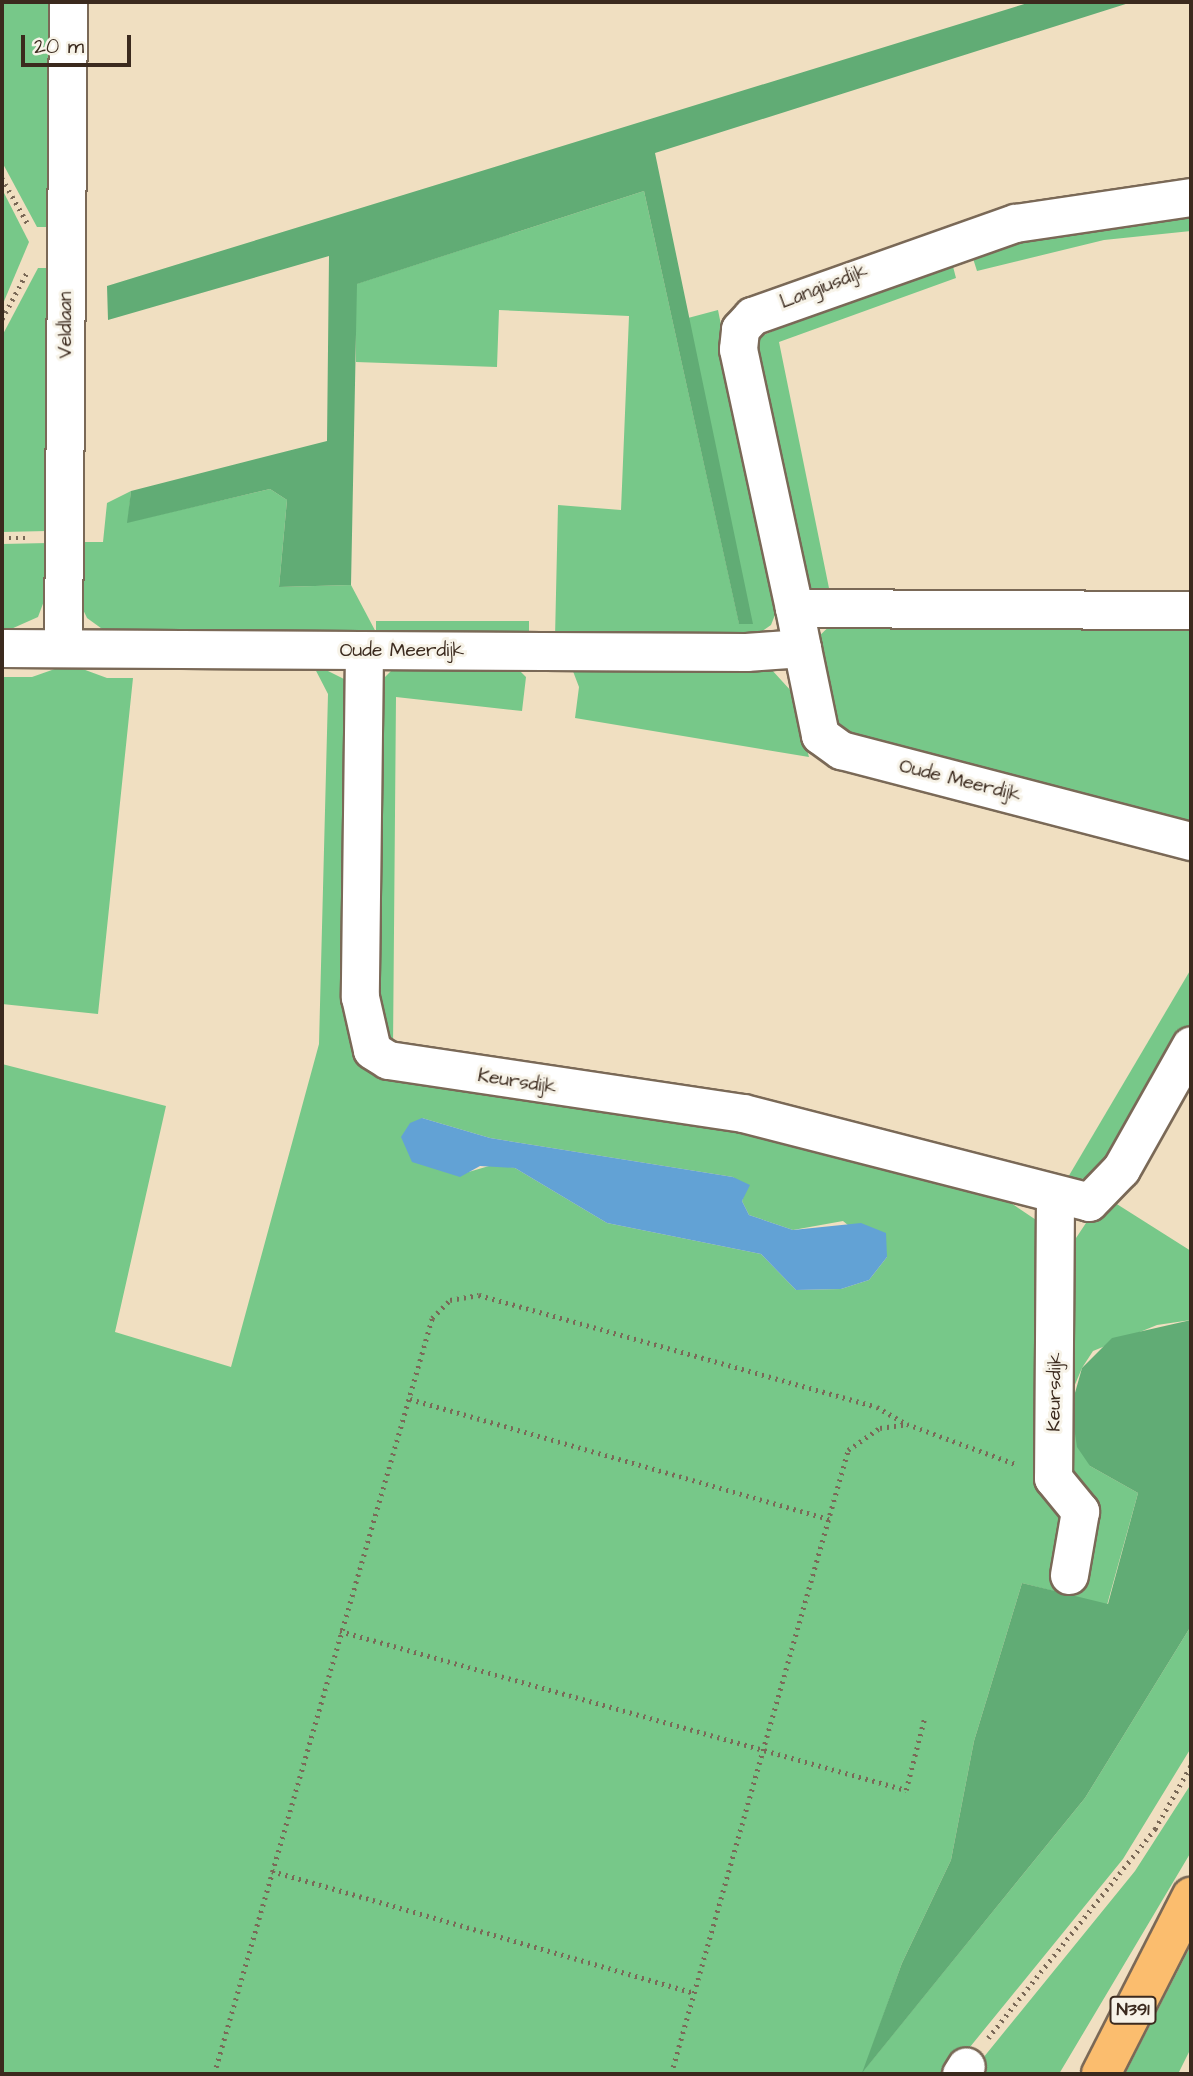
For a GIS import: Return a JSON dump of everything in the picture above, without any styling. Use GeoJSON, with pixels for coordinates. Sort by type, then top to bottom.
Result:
{"type":"FeatureCollection","features":[{"type":"Feature","properties":{"kind":"main road","name":"N391"},"geometry":{"type":"LineString","coordinates":[[1101,2074],[1191,1897]]}},
{"type":"Feature","properties":{"kind":"street","name":"Veldlaan"},"geometry":{"type":"LineString","coordinates":[[63,647],[68,2]]}},
{"type":"Feature","properties":{"kind":"street","name":"Langiusdijk"},"geometry":{"type":"LineString","coordinates":[[794,608],[738,349],[740,329],[752,316],[1015,222],[1191,197]]}},
{"type":"Feature","properties":{"kind":"street","name":"Oude Meerdijk"},"geometry":{"type":"LineString","coordinates":[[794,608],[820,735],[841,750],[1191,841]]}},
{"type":"Feature","properties":{"kind":"street"},"geometry":{"type":"LineString","coordinates":[[794,608],[1191,610]]}},
{"type":"Feature","properties":{"kind":"street","name":"Oude Meerdijk"},"geometry":{"type":"LineString","coordinates":[[2,648],[364,651],[802,648]]}},
{"type":"Feature","properties":{"kind":"street","name":"Keursdijk"},"geometry":{"type":"LineString","coordinates":[[364,651],[360,997],[372,1050],[438,1070],[743,1113],[1055,1198],[1089,1202],[1105,1188],[1191,1045]]}},
{"type":"Feature","properties":{"kind":"street","name":"Keursdijk"},"geometry":{"type":"LineString","coordinates":[[1053,1478],[1055,1198]]}},
{"type":"Feature","properties":{"kind":"street"},"geometry":{"type":"LineString","coordinates":[[1053,1478],[1080,1511],[1069,1575]]}},
{"type":"Feature","properties":{"kind":"path"},"geometry":{"type":"LineString","coordinates":[[2,178],[32,231]]}},
{"type":"Feature","properties":{"kind":"path"},"geometry":{"type":"LineString","coordinates":[[214,2074],[432,1318],[450,1300],[479,1295],[877,1407],[907,1423],[1053,1478]]}},
{"type":"Feature","properties":{"kind":"path"},"geometry":{"type":"LineString","coordinates":[[410,1399],[829,1519]]}},
{"type":"Feature","properties":{"kind":"path"},"geometry":{"type":"LineString","coordinates":[[671,2074],[848,1450],[880,1428],[907,1423]]}},
{"type":"Feature","properties":{"kind":"path"},"geometry":{"type":"LineString","coordinates":[[340,1631],[906,1790],[925,1716]]}},
{"type":"Feature","properties":{"kind":"path"},"geometry":{"type":"LineString","coordinates":[[964,2070],[1155,1829],[1191,1765]]}},
{"type":"Feature","properties":{"kind":"path"},"geometry":{"type":"LineString","coordinates":[[272,1871],[694,1993]]}},
{"type":"Feature","properties":{"kind":"green space"},"geometry":{"type":"Polygon","coordinates":[[[2,2],[51,2],[48,227],[37,227],[2,162],[2,2]]]}},
{"type":"Feature","properties":{"kind":"green space"},"geometry":{"type":"Polygon","coordinates":[[[1031,2],[1132,2],[655,153],[753,624],[739,624],[644,191],[357,284],[351,585],[279,587],[287,500],[270,489],[127,523],[131,491],[327,441],[329,256],[108,320],[107,286],[1031,2]]]}},
{"type":"Feature","properties":{"kind":"green space"},"geometry":{"type":"Polygon","coordinates":[[[2,189],[29,242],[2,306],[2,189]]]}},
{"type":"Feature","properties":{"kind":"green space"},"geometry":{"type":"Polygon","coordinates":[[[644,191],[739,623],[752,624],[688,318],[718,310],[778,607],[771,625],[754,637],[555,638],[558,505],[621,510],[629,316],[499,310],[497,367],[356,362],[356,284],[644,191]]]}},
{"type":"Feature","properties":{"kind":"green space"},"geometry":{"type":"Polygon","coordinates":[[[1191,209],[1191,231],[1104,240],[977,271],[970,249],[1191,209]]]}},
{"type":"Feature","properties":{"kind":"green space"},"geometry":{"type":"Polygon","coordinates":[[[950,255],[956,278],[779,342],[830,593],[815,591],[804,585],[755,346],[759,337],[950,255]]]}},
{"type":"Feature","properties":{"kind":"green space"},"geometry":{"type":"Polygon","coordinates":[[[38,268],[48,268],[47,531],[2,532],[2,336],[38,268]]]}},
{"type":"Feature","properties":{"kind":"green space"},"geometry":{"type":"Polygon","coordinates":[[[270,489],[287,500],[279,587],[351,585],[378,636],[105,631],[87,618],[78,599],[78,542],[103,542],[107,503],[131,491],[128,522],[270,489]]]}},
{"type":"Feature","properties":{"kind":"green space"},"geometry":{"type":"Polygon","coordinates":[[[48,543],[47,593],[38,617],[2,633],[2,544],[48,543]]]}},
{"type":"Feature","properties":{"kind":"green space"},"geometry":{"type":"Polygon","coordinates":[[[837,619],[1191,620],[1191,827],[838,734],[816,639],[837,619]]]}},
{"type":"Feature","properties":{"kind":"green space"},"geometry":{"type":"Polygon","coordinates":[[[376,621],[529,621],[529,636],[376,636],[376,621]]]}},
{"type":"Feature","properties":{"kind":"green space"},"geometry":{"type":"Polygon","coordinates":[[[312,663],[346,680],[352,1044],[803,1145],[1008,1201],[1072,1244],[1094,1211],[1112,1201],[1191,1251],[1191,1320],[1157,1325],[1093,1351],[1074,1387],[1090,1466],[1138,1493],[1107,1605],[1022,1583],[974,1741],[951,1860],[902,1963],[864,2070],[1085,1798],[1191,1626],[1191,1748],[1123,1859],[948,2074],[2,2074],[2,1064],[166,1106],[115,1332],[231,1367],[319,1044],[328,694],[312,663]],[[422,1118],[465,1173],[496,1164],[515,1168],[607,1223],[761,1254],[796,1290],[841,1289],[869,1280],[887,1257],[843,1221],[793,1230],[749,1215],[742,1201],[746,1189],[733,1177],[490,1138],[422,1118]]]}},
{"type":"Feature","properties":{"kind":"green space"},"geometry":{"type":"Polygon","coordinates":[[[69,664],[107,678],[133,678],[98,1014],[2,1004],[2,677],[32,677],[69,664]]]}},
{"type":"Feature","properties":{"kind":"green space"},"geometry":{"type":"Polygon","coordinates":[[[514,665],[526,677],[522,711],[396,697],[393,1048],[377,1032],[378,684],[395,667],[514,665]]]}},
{"type":"Feature","properties":{"kind":"green space"},"geometry":{"type":"Polygon","coordinates":[[[571,666],[771,669],[792,692],[809,757],[575,718],[579,687],[571,666]]]}},
{"type":"Feature","properties":{"kind":"green space"},"geometry":{"type":"Polygon","coordinates":[[[1191,969],[1191,1024],[1169,1065],[1096,1175],[1064,1184],[1191,969]]]}},
{"type":"Feature","properties":{"kind":"green space"},"geometry":{"type":"Polygon","coordinates":[[[1191,1320],[1191,1626],[1085,1798],[862,2073],[902,1963],[951,1860],[974,1741],[1022,1583],[1108,1604],[1138,1493],[1090,1466],[1077,1447],[1071,1407],[1082,1368],[1112,1338],[1191,1320]]]}},
{"type":"Feature","properties":{"kind":"green space"},"geometry":{"type":"Polygon","coordinates":[[[1191,1784],[1191,1852],[1059,2074],[970,2074],[1135,1871],[1191,1784]]]}},
{"type":"Feature","properties":{"kind":"green space"},"geometry":{"type":"Polygon","coordinates":[[[1191,1945],[1191,2048],[1178,2074],[1125,2074],[1191,1945]]]}},
{"type":"Feature","properties":{"kind":"water"},"geometry":{"type":"Polygon","coordinates":[[[422,1118],[490,1138],[733,1177],[750,1185],[742,1201],[749,1215],[793,1230],[861,1223],[886,1233],[887,1257],[869,1280],[841,1289],[796,1290],[761,1254],[607,1223],[515,1168],[480,1166],[460,1177],[412,1162],[401,1137],[410,1123],[422,1118]]]}}]}
